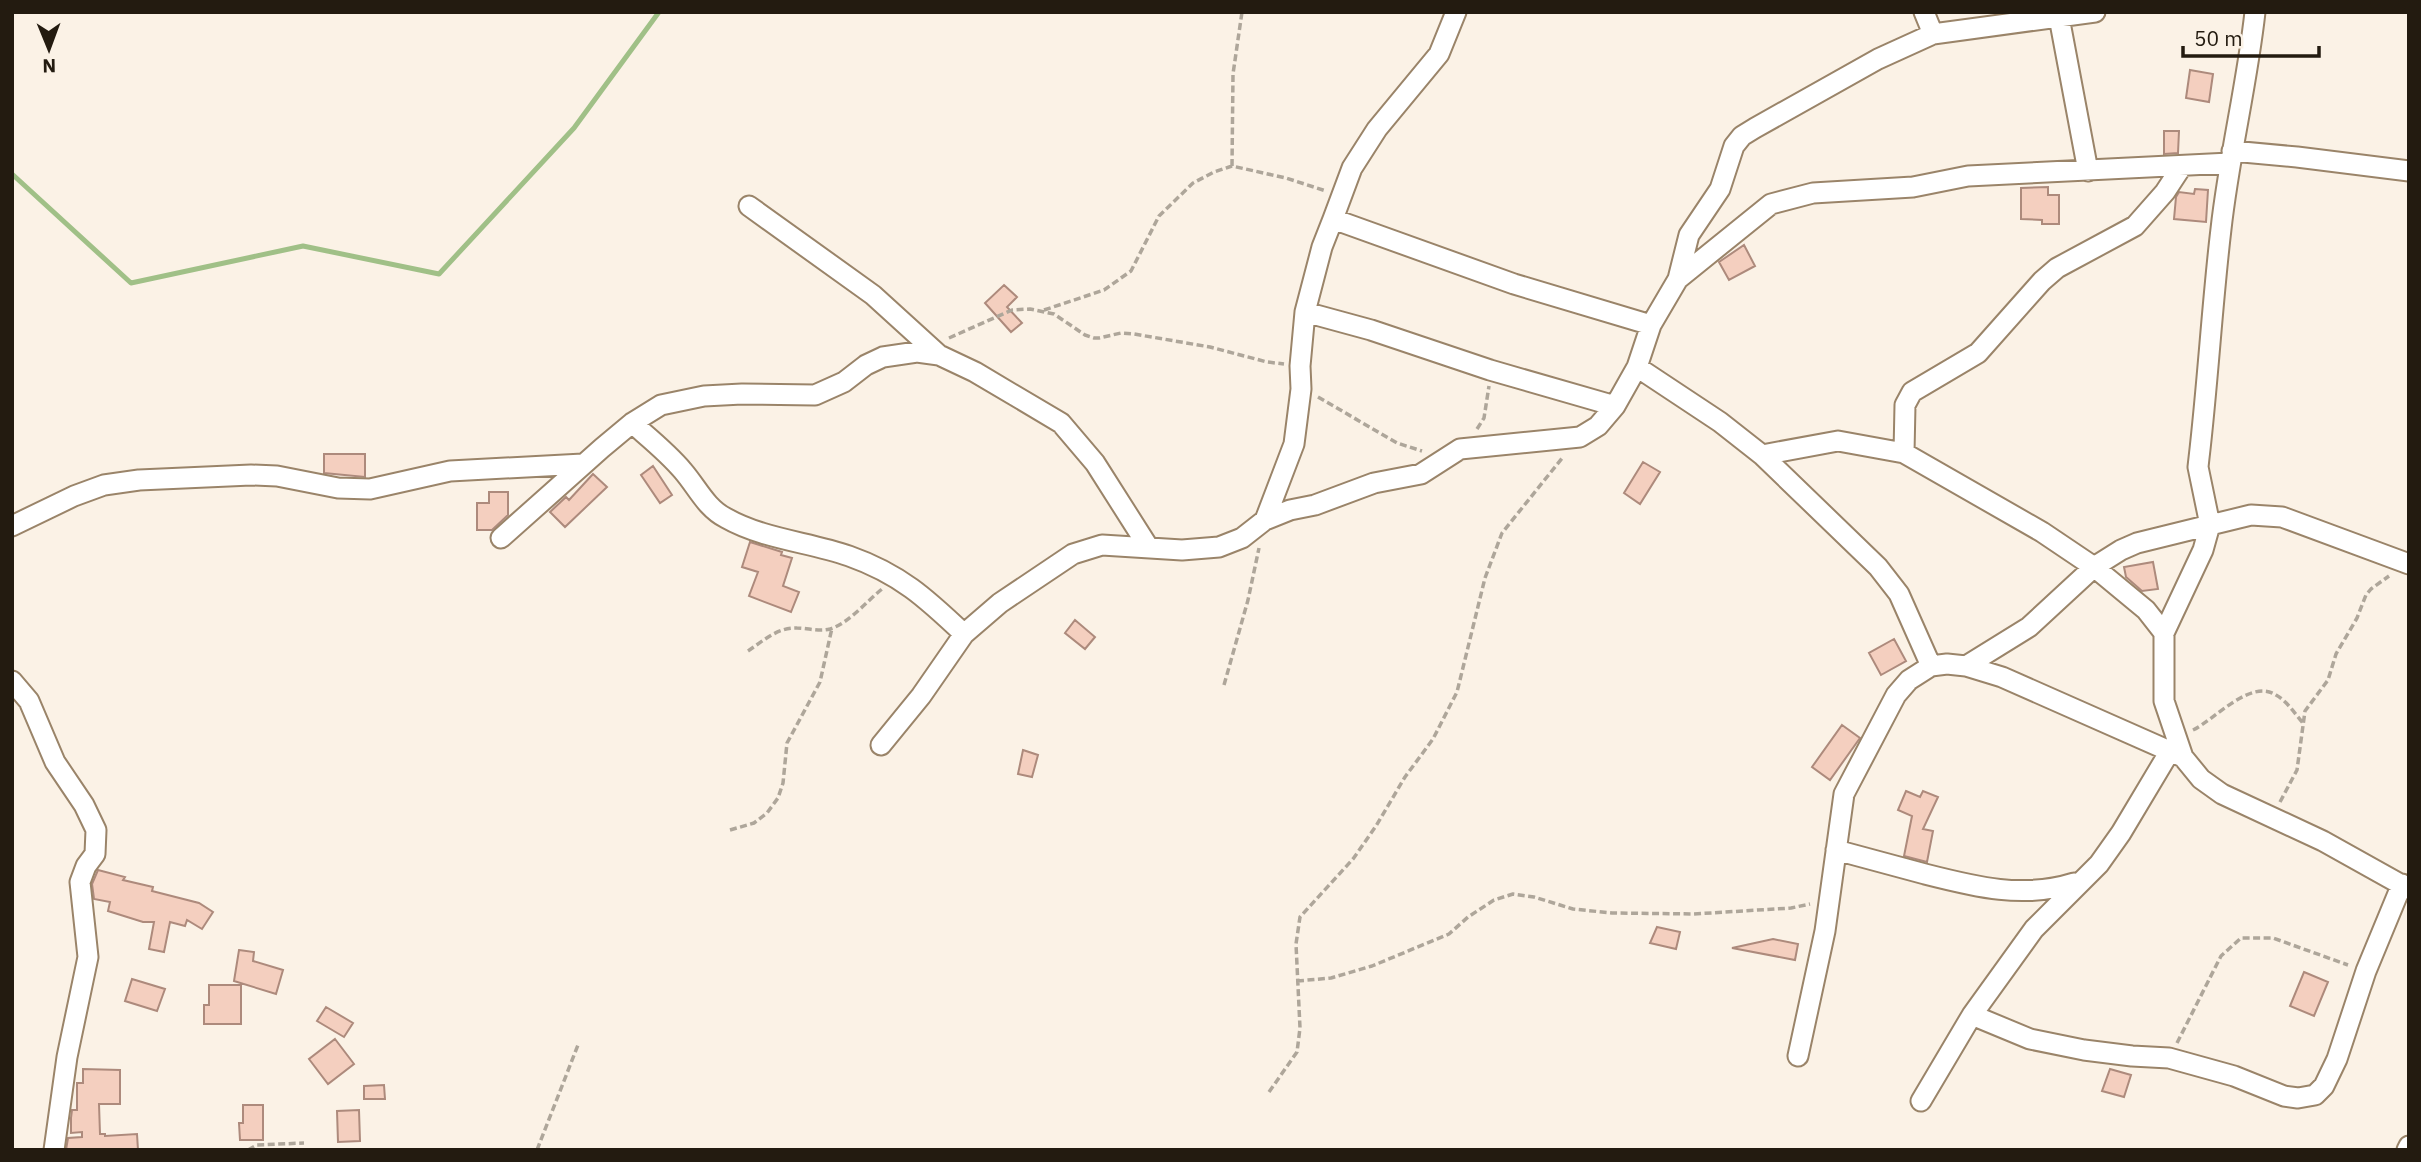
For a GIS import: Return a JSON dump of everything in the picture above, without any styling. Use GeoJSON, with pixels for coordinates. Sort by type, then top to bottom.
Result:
{"type":"FeatureCollection","features":[{"type":"Feature","properties":{"kind":"street"},"geometry":{"type":"LineString","coordinates":[[1264,521],[1294,444],[1306,312],[1322,247],[1352,168],[1377,129],[1439,54],[1456,12]]}},
{"type":"Feature","properties":{"kind":"street"},"geometry":{"type":"LineString","coordinates":[[1924,12],[1933,34]]}},
{"type":"Feature","properties":{"kind":"street"},"geometry":{"type":"LineString","coordinates":[[881,744],[921,696],[964,634],[1000,603],[1073,554],[1102,545],[1182,550],[1219,547],[1242,538],[1264,521],[1290,510],[1315,505],[1374,483],[1421,474],[1454,452],[1580,437],[1598,426],[1615,406],[1637,367],[1651,325],[1678,279],[1692,227],[1720,190],[1734,146],[1742,136],[1878,59],[1933,34],[2095,12]]}},
{"type":"Feature","properties":{"kind":"street"},"geometry":{"type":"LineString","coordinates":[[1972,1015],[2030,1039],[2084,1050],[2169,1058],[2234,1076],[2284,1096],[2298,1098],[2315,1095],[2324,1086],[2337,1059],[2366,971],[2405,886],[2274,817],[2222,794],[2202,779],[2176,749],[2164,702],[2164,633],[2203,550],[2210,525],[2198,467],[2209,376],[2221,228],[2255,12]]}},
{"type":"Feature","properties":{"kind":"street"},"geometry":{"type":"LineString","coordinates":[[2059,17],[2088,171]]}},
{"type":"Feature","properties":{"kind":"street"},"geometry":{"type":"LineString","coordinates":[[1678,279],[1762,209],[1781,200],[1813,193],[1913,187],[1968,176],[2182,166],[2231,157],[2297,157],[2409,171]]}},
{"type":"Feature","properties":{"kind":"street"},"geometry":{"type":"LineString","coordinates":[[1904,453],[1905,405],[1912,392],[1978,353],[2042,281],[2057,268],[2135,226],[2165,192],[2182,166]]}},
{"type":"Feature","properties":{"kind":"street"},"geometry":{"type":"LineString","coordinates":[[749,206],[873,295],[934,350],[1062,423],[1096,463],[1149,548]]}},
{"type":"Feature","properties":{"kind":"street"},"geometry":{"type":"LineString","coordinates":[[1333,219],[1514,284],[1651,325]]}},
{"type":"Feature","properties":{"kind":"street"},"geometry":{"type":"LineString","coordinates":[[1306,312],[1615,406]]}},
{"type":"Feature","properties":{"kind":"street"},"geometry":{"type":"LineString","coordinates":[[501,538],[632,423],[661,405],[704,396],[815,395],[844,382],[866,365],[883,357],[934,350]]}},
{"type":"Feature","properties":{"kind":"street"},"geometry":{"type":"LineString","coordinates":[[1637,367],[1720,422],[1762,455],[1878,567],[1899,594],[1931,666]]}},
{"type":"Feature","properties":{"kind":"street"},"geometry":{"type":"LineString","coordinates":[[632,423],[683,470],[713,510],[727,519],[749,528],[850,556],[898,577],[964,634]]}},
{"type":"Feature","properties":{"kind":"street"},"geometry":{"type":"LineString","coordinates":[[1762,455],[1838,441],[1904,453],[2042,532],[2094,567],[2146,610],[2164,633]]}},
{"type":"Feature","properties":{"kind":"street"},"geometry":{"type":"LineString","coordinates":[[12,526],[74,496],[104,485],[139,480],[277,476],[338,488],[370,489],[450,471],[583,464]]}},
{"type":"Feature","properties":{"kind":"street"},"geometry":{"type":"LineString","coordinates":[[1281,480],[1290,510]]}},
{"type":"Feature","properties":{"kind":"street"},"geometry":{"type":"LineString","coordinates":[[1966,666],[2029,626],[2094,567],[2137,542],[2251,515],[2282,517],[2409,564]]}},
{"type":"Feature","properties":{"kind":"street"},"geometry":{"type":"LineString","coordinates":[[1798,1056],[1825,931],[1844,794],[1896,695],[1909,680],[1931,666],[1966,666],[2002,677],[2176,749]]}},
{"type":"Feature","properties":{"kind":"street"},"geometry":{"type":"LineString","coordinates":[[12,681],[29,701],[55,762],[84,805],[96,830],[95,854],[80,881],[88,957],[67,1057],[54,1150]]}},
{"type":"Feature","properties":{"kind":"street"},"geometry":{"type":"LineString","coordinates":[[1921,1101],[1972,1015],[2034,929],[2098,864],[2176,749]]}},
{"type":"Feature","properties":{"kind":"street"},"geometry":{"type":"LineString","coordinates":[[1836,850],[1984,889],[2024,892],[2051,890],[2078,882]]}},
{"type":"Feature","properties":{"kind":"path"},"geometry":{"type":"LineString","coordinates":[[1232,166],[1233,74],[1242,12]]}},
{"type":"Feature","properties":{"kind":"path"},"geometry":{"type":"LineString","coordinates":[[934,350],[1012,310],[1044,310],[1104,290],[1131,271],[1159,216],[1176,197],[1193,183],[1232,166],[1286,178],[1342,196]]}},
{"type":"Feature","properties":{"kind":"path"},"geometry":{"type":"LineString","coordinates":[[1044,310],[1094,338],[1121,333],[1134,334],[1210,346],[1267,362],[1300,366]]}},
{"type":"Feature","properties":{"kind":"path"},"geometry":{"type":"LineString","coordinates":[[1301,389],[1326,400],[1397,443],[1454,452],[1484,418],[1490,370]]}},
{"type":"Feature","properties":{"kind":"path"},"geometry":{"type":"LineString","coordinates":[[1269,1092],[1297,1052],[1300,1028],[1296,944],[1300,917],[1353,859],[1433,739],[1457,692],[1485,578],[1502,533],[1580,437]]}},
{"type":"Feature","properties":{"kind":"path"},"geometry":{"type":"LineString","coordinates":[[1224,685],[1257,565],[1264,521]]}},
{"type":"Feature","properties":{"kind":"path"},"geometry":{"type":"LineString","coordinates":[[2274,817],[2297,770],[2305,710],[2328,680],[2336,654],[2357,618],[2366,595],[2409,564]]}},
{"type":"Feature","properties":{"kind":"path"},"geometry":{"type":"LineString","coordinates":[[748,651],[772,634],[786,629],[824,630],[842,624],[898,577]]}},
{"type":"Feature","properties":{"kind":"path"},"geometry":{"type":"LineString","coordinates":[[730,830],[754,823],[767,813],[778,798],[783,783],[787,743],[820,682],[832,628]]}},
{"type":"Feature","properties":{"kind":"path"},"geometry":{"type":"LineString","coordinates":[[2176,749],[2233,702],[2262,691],[2277,695],[2303,723]]}},
{"type":"Feature","properties":{"kind":"path"},"geometry":{"type":"LineString","coordinates":[[1297,981],[1331,978],[1372,966],[1449,934],[1468,917],[1494,900],[1513,894],[1534,897],[1573,909],[1612,913],[1694,914],[1791,908],[1829,900]]}},
{"type":"Feature","properties":{"kind":"path"},"geometry":{"type":"LineString","coordinates":[[2169,1058],[2221,956],[2241,938],[2273,938],[2366,971]]}},
{"type":"Feature","properties":{"kind":"path"},"geometry":{"type":"LineString","coordinates":[[537,1150],[578,1045]]}},
{"type":"Feature","properties":{"kind":"path"},"geometry":{"type":"LineString","coordinates":[[248,1150],[257,1144],[304,1143]]}},
{"type":"Feature","properties":{"kind":"building"},"geometry":{"type":"Polygon","coordinates":[[[2190,70],[2213,74],[2209,102],[2186,98],[2190,70]]]}},
{"type":"Feature","properties":{"kind":"building"},"geometry":{"type":"Polygon","coordinates":[[[2164,131],[2179,131],[2178,153],[2164,154],[2164,131]]]}},
{"type":"Feature","properties":{"kind":"building"},"geometry":{"type":"Polygon","coordinates":[[[2048,187],[2048,195],[2059,195],[2059,224],[2042,224],[2042,220],[2021,219],[2021,188],[2048,187]]]}},
{"type":"Feature","properties":{"kind":"building"},"geometry":{"type":"Polygon","coordinates":[[[2195,189],[2208,190],[2206,222],[2174,219],[2179,192],[2194,194],[2195,189]]]}},
{"type":"Feature","properties":{"kind":"building"},"geometry":{"type":"Polygon","coordinates":[[[1744,245],[1755,266],[1729,280],[1719,262],[1744,245]]]}},
{"type":"Feature","properties":{"kind":"building"},"geometry":{"type":"Polygon","coordinates":[[[1004,285],[1017,297],[1007,307],[1022,323],[1011,332],[985,303],[1004,285]]]}},
{"type":"Feature","properties":{"kind":"building"},"geometry":{"type":"Polygon","coordinates":[[[324,454],[365,454],[365,477],[324,473],[324,454]]]}},
{"type":"Feature","properties":{"kind":"building"},"geometry":{"type":"Polygon","coordinates":[[[1643,462],[1660,472],[1640,504],[1624,493],[1643,462]]]}},
{"type":"Feature","properties":{"kind":"building"},"geometry":{"type":"Polygon","coordinates":[[[653,466],[672,495],[660,503],[641,475],[653,466]]]}},
{"type":"Feature","properties":{"kind":"building"},"geometry":{"type":"Polygon","coordinates":[[[593,474],[607,487],[565,527],[550,512],[566,497],[569,500],[593,474]]]}},
{"type":"Feature","properties":{"kind":"building"},"geometry":{"type":"Polygon","coordinates":[[[489,492],[508,492],[508,515],[492,530],[477,530],[477,503],[489,503],[489,492]]]}},
{"type":"Feature","properties":{"kind":"building"},"geometry":{"type":"Polygon","coordinates":[[[750,542],[792,558],[783,586],[799,592],[791,612],[749,596],[758,572],[742,567],[750,542]]]}},
{"type":"Feature","properties":{"kind":"building"},"geometry":{"type":"Polygon","coordinates":[[[2153,562],[2158,589],[2142,591],[2126,577],[2124,567],[2153,562]]]}},
{"type":"Feature","properties":{"kind":"building"},"geometry":{"type":"Polygon","coordinates":[[[1075,620],[1095,637],[1085,649],[1065,633],[1075,620]]]}},
{"type":"Feature","properties":{"kind":"building"},"geometry":{"type":"Polygon","coordinates":[[[1894,639],[1906,661],[1881,675],[1869,653],[1894,639]]]}},
{"type":"Feature","properties":{"kind":"building"},"geometry":{"type":"Polygon","coordinates":[[[1842,725],[1860,738],[1830,780],[1812,767],[1842,725]]]}},
{"type":"Feature","properties":{"kind":"building"},"geometry":{"type":"Polygon","coordinates":[[[1023,750],[1038,755],[1032,777],[1018,774],[1023,750]]]}},
{"type":"Feature","properties":{"kind":"building"},"geometry":{"type":"Polygon","coordinates":[[[1906,791],[1920,797],[1923,791],[1938,797],[1923,829],[1933,831],[1927,862],[1904,856],[1912,816],[1898,810],[1906,791]]]}},
{"type":"Feature","properties":{"kind":"building"},"geometry":{"type":"Polygon","coordinates":[[[98,870],[125,877],[123,880],[153,887],[152,891],[199,903],[213,912],[202,929],[187,920],[185,926],[170,922],[164,952],[149,949],[154,922],[143,922],[108,911],[110,902],[94,899],[92,884],[98,870]]]}},
{"type":"Feature","properties":{"kind":"building"},"geometry":{"type":"Polygon","coordinates":[[[1657,927],[1680,932],[1676,949],[1650,943],[1657,927]]]}},
{"type":"Feature","properties":{"kind":"building"},"geometry":{"type":"Polygon","coordinates":[[[1773,939],[1798,944],[1795,960],[1732,948],[1773,939]]]}},
{"type":"Feature","properties":{"kind":"building"},"geometry":{"type":"Polygon","coordinates":[[[239,950],[254,952],[253,961],[283,970],[276,994],[234,981],[239,950]]]}},
{"type":"Feature","properties":{"kind":"building"},"geometry":{"type":"Polygon","coordinates":[[[2304,972],[2328,982],[2314,1016],[2290,1006],[2304,972]]]}},
{"type":"Feature","properties":{"kind":"building"},"geometry":{"type":"Polygon","coordinates":[[[132,979],[165,989],[157,1011],[125,1001],[132,979]]]}},
{"type":"Feature","properties":{"kind":"building"},"geometry":{"type":"Polygon","coordinates":[[[209,985],[241,985],[241,1024],[204,1024],[204,1005],[209,1005],[209,985]]]}},
{"type":"Feature","properties":{"kind":"building"},"geometry":{"type":"Polygon","coordinates":[[[326,1007],[353,1023],[344,1037],[317,1021],[326,1007]]]}},
{"type":"Feature","properties":{"kind":"building"},"geometry":{"type":"Polygon","coordinates":[[[335,1039],[354,1064],[328,1084],[309,1059],[335,1039]]]}},
{"type":"Feature","properties":{"kind":"building"},"geometry":{"type":"Polygon","coordinates":[[[83,1069],[120,1070],[120,1104],[99,1104],[100,1134],[137,1134],[138,1150],[66,1150],[68,1138],[82,1137],[82,1132],[71,1133],[71,1118],[72,1110],[77,1110],[77,1083],[83,1083],[83,1069]]]}},
{"type":"Feature","properties":{"kind":"building"},"geometry":{"type":"Polygon","coordinates":[[[2110,1069],[2131,1075],[2124,1097],[2102,1091],[2110,1069]]]}},
{"type":"Feature","properties":{"kind":"building"},"geometry":{"type":"Polygon","coordinates":[[[384,1085],[385,1099],[364,1099],[364,1086],[384,1085]]]}},
{"type":"Feature","properties":{"kind":"building"},"geometry":{"type":"Polygon","coordinates":[[[243,1105],[263,1105],[263,1140],[240,1140],[239,1123],[243,1123],[243,1105]]]}},
{"type":"Feature","properties":{"kind":"building"},"geometry":{"type":"Polygon","coordinates":[[[359,1110],[360,1141],[338,1142],[337,1111],[359,1110]]]}},
{"type":"Feature","properties":{"kind":"waterway"},"geometry":{"type":"LineString","coordinates":[[12,174],[131,283],[303,246],[439,274],[574,128],[659,12]]}}]}
